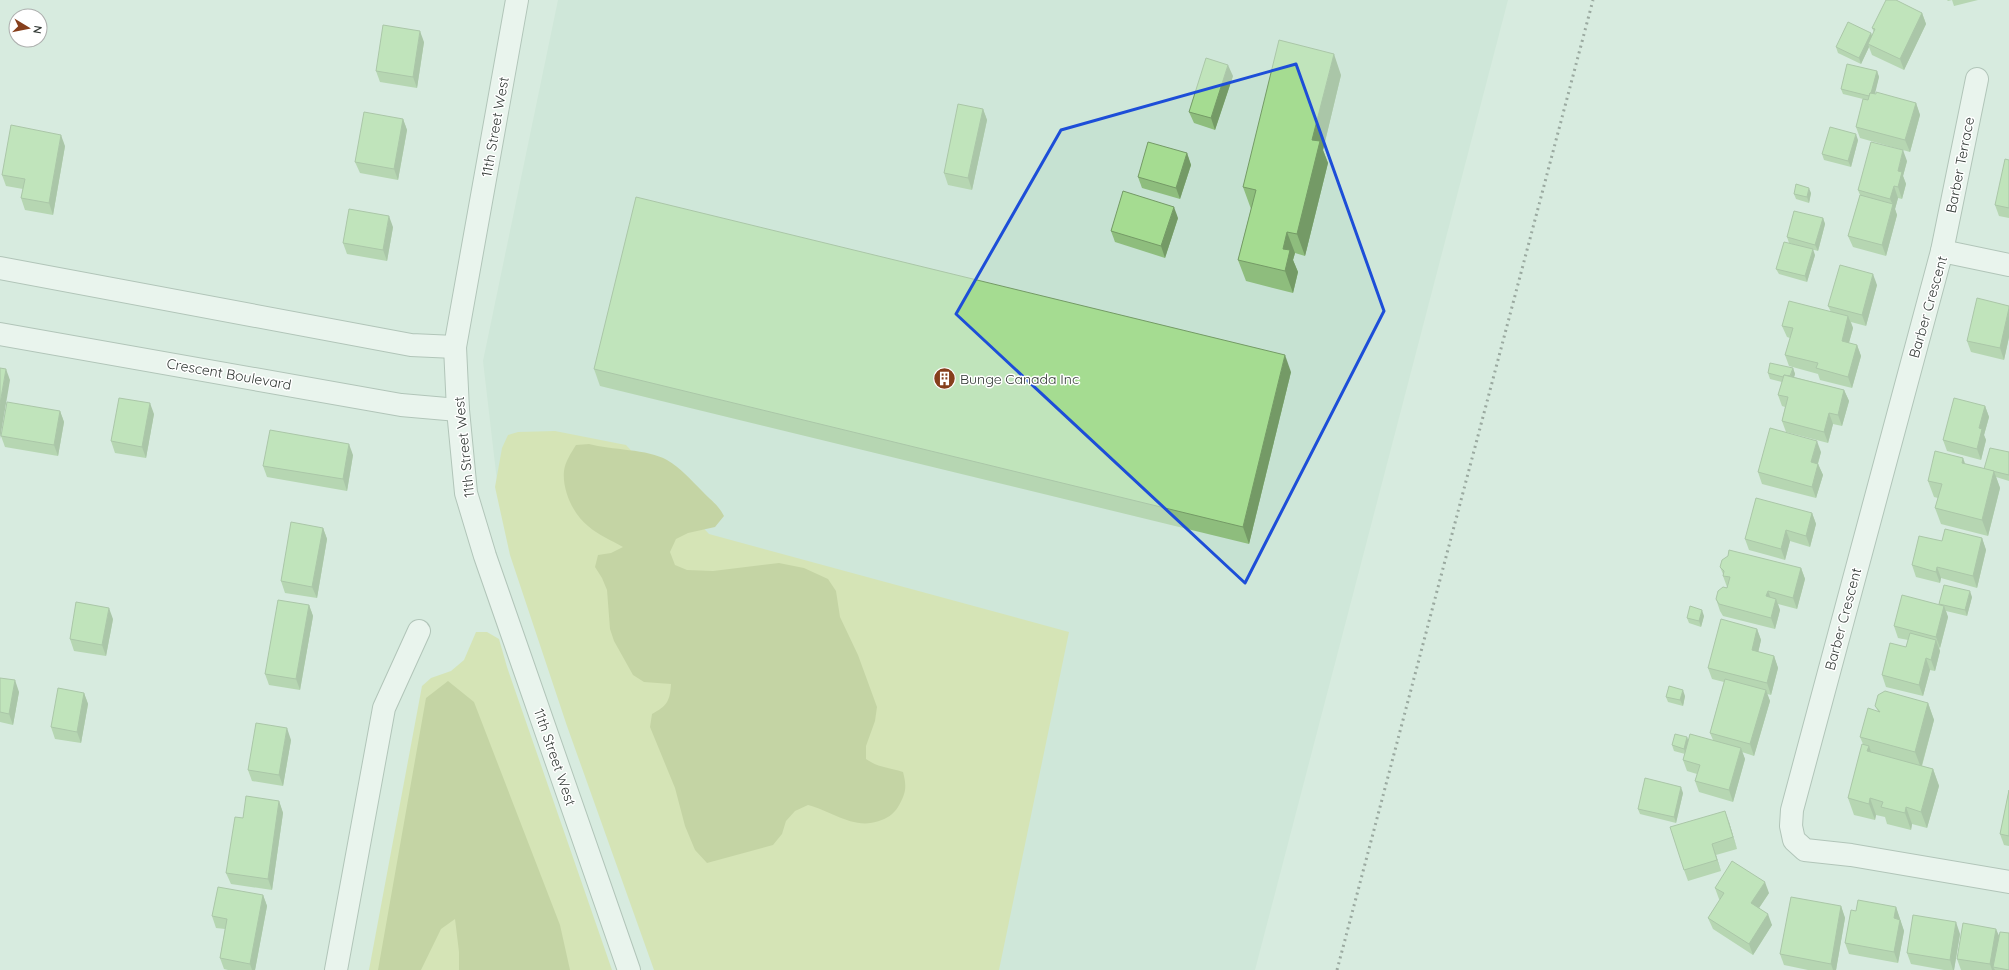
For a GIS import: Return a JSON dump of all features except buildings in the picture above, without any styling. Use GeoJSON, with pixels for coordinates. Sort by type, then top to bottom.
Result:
{"type":"FeatureCollection","features":[{"type":"Feature","properties":{"kind":"street","name":"11th Street West"},"geometry":{"type":"LineString","coordinates":[[517,0],[455,347],[458,410],[466,493],[485,556],[629,970]]}},
{"type":"Feature","properties":{"kind":"street","name":"Barber Terrace"},"geometry":{"type":"LineString","coordinates":[[1942,250],[1977,79]]}},
{"type":"Feature","properties":{"kind":"street","name":"Barber Crescent"},"geometry":{"type":"LineString","coordinates":[[2009,265],[1942,250],[1792,810],[1791,826],[1794,840],[1805,850],[1851,855],[2009,882]]}},
{"type":"Feature","properties":{"kind":"street"},"geometry":{"type":"LineString","coordinates":[[0,268],[412,345],[455,347]]}},
{"type":"Feature","properties":{"kind":"street","name":"Crescent Boulevard"},"geometry":{"type":"LineString","coordinates":[[0,334],[401,405],[458,410]]}},
{"type":"Feature","properties":{"kind":"street"},"geometry":{"type":"LineString","coordinates":[[336,970],[384,708],[419,631]]}},
{"type":"Feature","properties":{"kind":"highlighted area"},"geometry":{"type":"Polygon","coordinates":[[[1296,64],[1384,311],[1245,583],[956,314],[1061,130],[1296,64]]]}},
{"type":"Feature","properties":{"kind":"shaded area"},"geometry":{"type":"Polygon","coordinates":[[[558,0],[1508,0],[1255,970],[993,970],[497,481],[483,361],[558,0]]]}},
{"type":"Feature","properties":{"kind":"green space"},"geometry":{"type":"Polygon","coordinates":[[[555,431],[626,445],[709,534],[1069,632],[999,970],[654,970],[567,726],[510,555],[495,487],[502,448],[508,435],[518,432],[555,431]]]}},
{"type":"Feature","properties":{"kind":"green space"},"geometry":{"type":"Polygon","coordinates":[[[589,444],[659,456],[686,474],[719,508],[724,516],[715,527],[688,533],[676,539],[670,552],[675,565],[687,570],[713,571],[779,563],[804,568],[828,579],[836,591],[840,617],[858,655],[877,707],[875,721],[866,746],[866,759],[879,766],[903,772],[905,786],[903,798],[892,814],[879,821],[860,823],[843,819],[808,805],[795,811],[786,821],[782,834],[773,845],[707,863],[695,850],[685,826],[675,788],[650,727],[652,714],[661,708],[669,699],[671,684],[644,682],[633,675],[614,641],[610,629],[607,590],[595,567],[598,555],[611,553],[623,547],[588,526],[573,508],[567,494],[564,471],[570,454],[576,445],[589,444]]]}},
{"type":"Feature","properties":{"kind":"green space"},"geometry":{"type":"Polygon","coordinates":[[[476,632],[487,632],[499,639],[507,667],[612,970],[369,970],[422,686],[431,678],[451,671],[464,660],[476,632]]]}},
{"type":"Feature","properties":{"kind":"green space"},"geometry":{"type":"Polygon","coordinates":[[[448,681],[474,702],[560,925],[570,970],[459,970],[459,952],[455,919],[441,929],[421,970],[378,970],[426,698],[448,681]]]}},
{"type":"Feature","properties":{"kind":"railway"},"geometry":{"type":"LineString","coordinates":[[1337,970],[1593,0]]}},
{"type":"Feature","properties":{"kind":"place","name":"Bunge Canada Inc"},"geometry":{"type":"Point","coordinates":[945,379]}}]}
